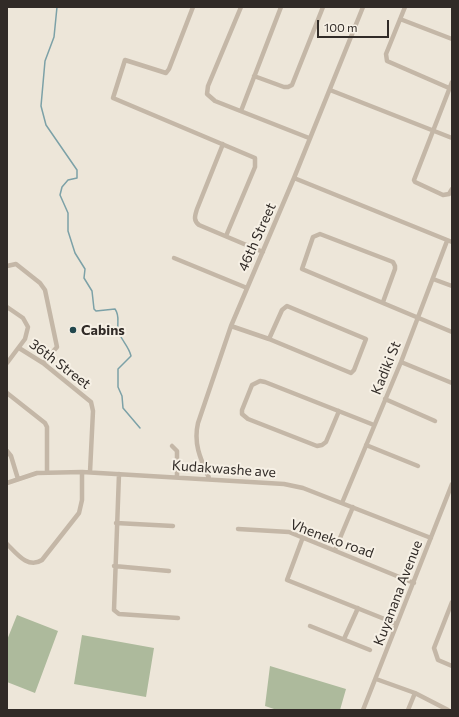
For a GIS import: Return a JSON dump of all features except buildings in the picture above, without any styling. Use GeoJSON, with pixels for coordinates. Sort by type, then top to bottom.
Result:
{"type":"FeatureCollection","features":[{"type":"Feature","properties":{"kind":"street"},"geometry":{"type":"LineString","coordinates":[[193,7],[169,70],[166,73],[125,60],[113,98],[255,158],[255,167],[226,236]]}},
{"type":"Feature","properties":{"kind":"street"},"geometry":{"type":"LineString","coordinates":[[241,7],[206,90],[207,94],[210,98],[309,138]]}},
{"type":"Feature","properties":{"kind":"street"},"geometry":{"type":"LineString","coordinates":[[241,111],[281,7]]}},
{"type":"Feature","properties":{"kind":"street"},"geometry":{"type":"LineString","coordinates":[[254,76],[284,87],[292,85],[323,7]]}},
{"type":"Feature","properties":{"kind":"street","name":"46th Street"},"geometry":{"type":"LineString","coordinates":[[209,478],[200,459],[196,434],[231,326],[294,178],[363,7]]}},
{"type":"Feature","properties":{"kind":"street"},"geometry":{"type":"LineString","coordinates":[[405,7],[386,54],[387,61],[449,88]]}},
{"type":"Feature","properties":{"kind":"street"},"geometry":{"type":"LineString","coordinates":[[400,19],[452,39]]}},
{"type":"Feature","properties":{"kind":"street"},"geometry":{"type":"LineString","coordinates":[[452,82],[435,130],[414,180],[415,182],[446,196],[452,189]]}},
{"type":"Feature","properties":{"kind":"street"},"geometry":{"type":"LineString","coordinates":[[330,90],[435,130],[452,138]]}},
{"type":"Feature","properties":{"kind":"street"},"geometry":{"type":"LineString","coordinates":[[223,144],[194,218],[199,225],[263,252]]}},
{"type":"Feature","properties":{"kind":"street"},"geometry":{"type":"LineString","coordinates":[[294,178],[449,241]]}},
{"type":"Feature","properties":{"kind":"street"},"geometry":{"type":"LineString","coordinates":[[383,302],[395,266],[393,262],[320,234],[313,236],[302,269],[452,332]]}},
{"type":"Feature","properties":{"kind":"street","name":"Kadiki St"},"geometry":{"type":"LineString","coordinates":[[342,502],[401,362],[449,241]]}},
{"type":"Feature","properties":{"kind":"street"},"geometry":{"type":"LineString","coordinates":[[174,258],[246,288]]}},
{"type":"Feature","properties":{"kind":"street"},"geometry":{"type":"LineString","coordinates":[[7,266],[16,264],[40,283],[45,290],[57,346],[43,363]]}},
{"type":"Feature","properties":{"kind":"street"},"geometry":{"type":"LineString","coordinates":[[433,279],[452,286]]}},
{"type":"Feature","properties":{"kind":"street"},"geometry":{"type":"LineString","coordinates":[[231,326],[269,339],[351,373],[354,370],[366,339],[287,306],[282,310],[269,339]]}},
{"type":"Feature","properties":{"kind":"street","name":"36th Street"},"geometry":{"type":"LineString","coordinates":[[7,307],[23,318],[28,327],[27,333],[19,348],[43,363],[89,400],[92,405],[90,472]]}},
{"type":"Feature","properties":{"kind":"street"},"geometry":{"type":"LineString","coordinates":[[7,363],[19,348]]}},
{"type":"Feature","properties":{"kind":"street"},"geometry":{"type":"LineString","coordinates":[[401,362],[452,383]]}},
{"type":"Feature","properties":{"kind":"street"},"geometry":{"type":"LineString","coordinates":[[339,411],[326,442],[317,446],[248,419],[242,414],[242,410],[252,385],[260,381],[339,411],[374,425]]}},
{"type":"Feature","properties":{"kind":"street"},"geometry":{"type":"LineString","coordinates":[[7,393],[46,423],[47,472]]}},
{"type":"Feature","properties":{"kind":"street"},"geometry":{"type":"LineString","coordinates":[[385,399],[435,421]]}},
{"type":"Feature","properties":{"kind":"street"},"geometry":{"type":"LineString","coordinates":[[366,445],[418,466]]}},
{"type":"Feature","properties":{"kind":"street"},"geometry":{"type":"LineString","coordinates":[[172,446],[177,451],[177,477]]}},
{"type":"Feature","properties":{"kind":"street"},"geometry":{"type":"LineString","coordinates":[[7,451],[12,456],[18,479]]}},
{"type":"Feature","properties":{"kind":"street"},"geometry":{"type":"LineString","coordinates":[[7,544],[23,560],[34,564],[42,560],[79,513],[82,500],[82,472]]}},
{"type":"Feature","properties":{"kind":"street","name":"Kudakwashe ave"},"geometry":{"type":"LineString","coordinates":[[7,483],[37,473],[90,472],[209,478],[296,486],[342,502],[431,538]]}},
{"type":"Feature","properties":{"kind":"street"},"geometry":{"type":"LineString","coordinates":[[119,474],[114,566],[114,610],[116,613],[178,618]]}},
{"type":"Feature","properties":{"kind":"street","name":"Kuyanana Avenue"},"geometry":{"type":"LineString","coordinates":[[363,710],[452,484]]}},
{"type":"Feature","properties":{"kind":"street"},"geometry":{"type":"LineString","coordinates":[[335,550],[353,507]]}},
{"type":"Feature","properties":{"kind":"street"},"geometry":{"type":"LineString","coordinates":[[116,523],[173,526]]}},
{"type":"Feature","properties":{"kind":"street","name":"Vheneko road"},"geometry":{"type":"LineString","coordinates":[[238,529],[282,531],[303,537],[414,583]]}},
{"type":"Feature","properties":{"kind":"street"},"geometry":{"type":"LineString","coordinates":[[303,537],[287,580],[398,624]]}},
{"type":"Feature","properties":{"kind":"street"},"geometry":{"type":"LineString","coordinates":[[114,566],[168,571]]}},
{"type":"Feature","properties":{"kind":"street"},"geometry":{"type":"LineString","coordinates":[[452,602],[434,648],[438,660],[452,666]]}},
{"type":"Feature","properties":{"kind":"street"},"geometry":{"type":"LineString","coordinates":[[344,640],[358,608]]}},
{"type":"Feature","properties":{"kind":"street"},"geometry":{"type":"LineString","coordinates":[[310,626],[370,650]]}},
{"type":"Feature","properties":{"kind":"street"},"geometry":{"type":"LineString","coordinates":[[376,679],[415,694],[448,710]]}},
{"type":"Feature","properties":{"kind":"street"},"geometry":{"type":"LineString","coordinates":[[408,710],[415,694]]}},
{"type":"Feature","properties":{"kind":"green space"},"geometry":{"type":"Polygon","coordinates":[[[17,615],[58,631],[35,693],[7,682],[7,640],[17,615]]]}},
{"type":"Feature","properties":{"kind":"green space"},"geometry":{"type":"Polygon","coordinates":[[[82,635],[154,648],[146,697],[74,684],[82,635]]]}},
{"type":"Feature","properties":{"kind":"green space"},"geometry":{"type":"Polygon","coordinates":[[[270,666],[346,689],[340,710],[277,710],[265,706],[270,666]]]}},
{"type":"Feature","properties":{"kind":"waterway"},"geometry":{"type":"LineString","coordinates":[[57,7],[54,37],[45,61],[41,106],[46,125],[77,170],[77,178],[68,180],[62,187],[60,195],[68,213],[68,231],[75,253],[85,269],[84,278],[92,291],[94,309],[96,311],[115,309],[117,314],[119,332],[131,356],[118,369],[118,387],[122,396],[123,408],[140,428]]}},
{"type":"Feature","properties":{"kind":"place","name":"Cabins"},"geometry":{"type":"Point","coordinates":[73,330]}}]}
